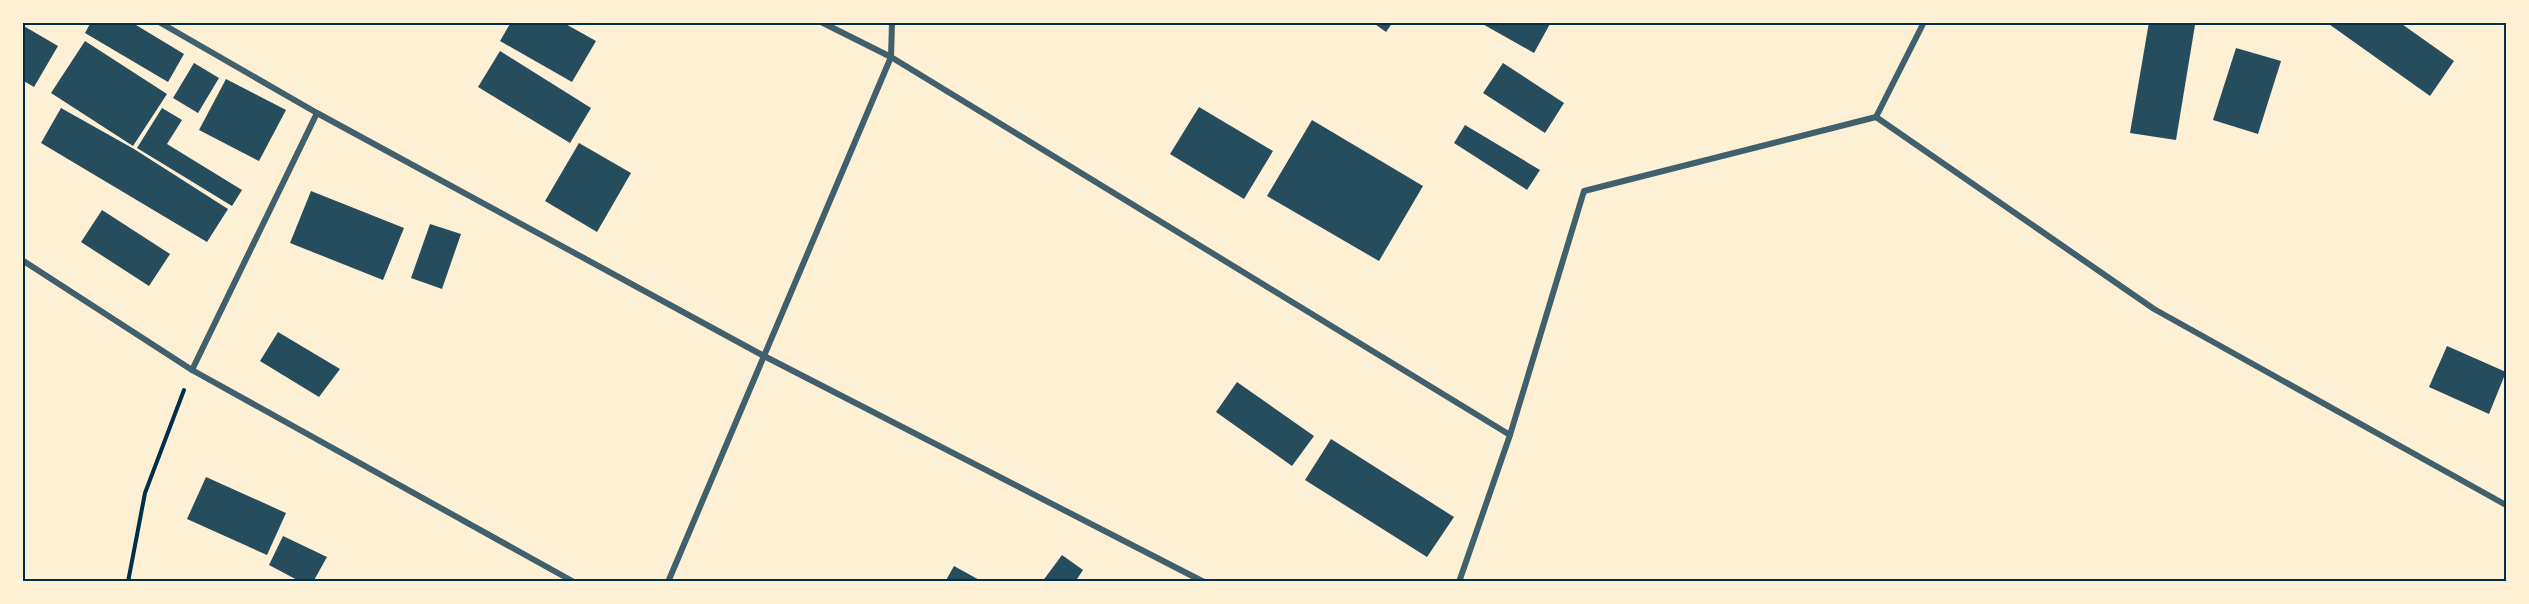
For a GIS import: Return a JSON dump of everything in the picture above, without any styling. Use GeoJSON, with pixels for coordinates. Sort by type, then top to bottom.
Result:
{"type":"FeatureCollection","features":[{"type":"Feature","properties":{"kind":"street"},"geometry":{"type":"LineString","coordinates":[[159,22],[317,113],[764,356],[1204,582]]}},
{"type":"Feature","properties":{"kind":"street"},"geometry":{"type":"LineString","coordinates":[[821,22],[891,57],[1510,435]]}},
{"type":"Feature","properties":{"kind":"street"},"geometry":{"type":"LineString","coordinates":[[668,582],[891,57],[892,22]]}},
{"type":"Feature","properties":{"kind":"street"},"geometry":{"type":"LineString","coordinates":[[1876,117],[1924,22]]}},
{"type":"Feature","properties":{"kind":"street"},"geometry":{"type":"LineString","coordinates":[[192,370],[317,113]]}},
{"type":"Feature","properties":{"kind":"street"},"geometry":{"type":"LineString","coordinates":[[1459,582],[1510,435],[1584,191],[1876,117],[2154,309],[2506,505]]}},
{"type":"Feature","properties":{"kind":"street"},"geometry":{"type":"LineString","coordinates":[[22,260],[192,370],[574,582]]}},
{"type":"Feature","properties":{"kind":"path"},"geometry":{"type":"LineString","coordinates":[[128,582],[145,492],[192,370]]}},
{"type":"Feature","properties":{"kind":"building"},"geometry":{"type":"Polygon","coordinates":[[[91,22],[131,22],[184,54],[168,82],[85,33],[91,22]]]}},
{"type":"Feature","properties":{"kind":"building"},"geometry":{"type":"Polygon","coordinates":[[[511,22],[562,22],[596,41],[572,82],[500,41],[511,22]]]}},
{"type":"Feature","properties":{"kind":"building"},"geometry":{"type":"Polygon","coordinates":[[[1372,22],[1393,22],[1386,32],[1372,22]]]}},
{"type":"Feature","properties":{"kind":"building"},"geometry":{"type":"Polygon","coordinates":[[[1479,22],[1551,22],[1534,53],[1479,22]]]}},
{"type":"Feature","properties":{"kind":"building"},"geometry":{"type":"Polygon","coordinates":[[[2149,22],[2195,25],[2176,140],[2130,133],[2149,22]]]}},
{"type":"Feature","properties":{"kind":"building"},"geometry":{"type":"Polygon","coordinates":[[[2326,22],[2399,22],[2454,61],[2430,96],[2326,22]]]}},
{"type":"Feature","properties":{"kind":"building"},"geometry":{"type":"Polygon","coordinates":[[[22,25],[58,46],[34,87],[22,80],[22,25]]]}},
{"type":"Feature","properties":{"kind":"building"},"geometry":{"type":"Polygon","coordinates":[[[85,41],[167,94],[133,146],[51,93],[85,41]]]}},
{"type":"Feature","properties":{"kind":"building"},"geometry":{"type":"Polygon","coordinates":[[[2236,48],[2281,61],[2258,134],[2213,120],[2236,48]]]}},
{"type":"Feature","properties":{"kind":"building"},"geometry":{"type":"Polygon","coordinates":[[[500,51],[591,108],[570,143],[478,87],[500,51]]]}},
{"type":"Feature","properties":{"kind":"building"},"geometry":{"type":"Polygon","coordinates":[[[194,63],[219,78],[198,113],[173,98],[194,63]]]}},
{"type":"Feature","properties":{"kind":"building"},"geometry":{"type":"Polygon","coordinates":[[[1503,63],[1564,103],[1545,133],[1483,93],[1503,63]]]}},
{"type":"Feature","properties":{"kind":"building"},"geometry":{"type":"Polygon","coordinates":[[[226,79],[286,110],[259,161],[199,130],[226,79]]]}},
{"type":"Feature","properties":{"kind":"building"},"geometry":{"type":"Polygon","coordinates":[[[1199,107],[1273,151],[1244,199],[1170,154],[1199,107]]]}},
{"type":"Feature","properties":{"kind":"building"},"geometry":{"type":"Polygon","coordinates":[[[61,108],[134,149],[228,209],[207,242],[41,143],[61,108]]]}},
{"type":"Feature","properties":{"kind":"building"},"geometry":{"type":"Polygon","coordinates":[[[162,108],[182,120],[167,144],[242,190],[232,206],[137,148],[162,108]]]}},
{"type":"Feature","properties":{"kind":"building"},"geometry":{"type":"Polygon","coordinates":[[[1312,120],[1423,186],[1379,261],[1267,196],[1312,120]]]}},
{"type":"Feature","properties":{"kind":"building"},"geometry":{"type":"Polygon","coordinates":[[[1465,125],[1540,170],[1527,190],[1454,143],[1465,125]]]}},
{"type":"Feature","properties":{"kind":"building"},"geometry":{"type":"Polygon","coordinates":[[[579,143],[631,173],[597,232],[545,201],[579,143]]]}},
{"type":"Feature","properties":{"kind":"building"},"geometry":{"type":"Polygon","coordinates":[[[311,191],[404,228],[383,280],[290,243],[311,191]]]}},
{"type":"Feature","properties":{"kind":"building"},"geometry":{"type":"Polygon","coordinates":[[[102,210],[170,254],[149,286],[81,242],[102,210]]]}},
{"type":"Feature","properties":{"kind":"building"},"geometry":{"type":"Polygon","coordinates":[[[430,224],[461,234],[442,289],[411,278],[430,224]]]}},
{"type":"Feature","properties":{"kind":"building"},"geometry":{"type":"Polygon","coordinates":[[[278,332],[340,369],[319,397],[260,361],[278,332]]]}},
{"type":"Feature","properties":{"kind":"building"},"geometry":{"type":"Polygon","coordinates":[[[2447,346],[2506,372],[2489,414],[2429,387],[2447,346]]]}},
{"type":"Feature","properties":{"kind":"building"},"geometry":{"type":"Polygon","coordinates":[[[1237,382],[1314,436],[1292,466],[1216,412],[1237,382]]]}},
{"type":"Feature","properties":{"kind":"building"},"geometry":{"type":"Polygon","coordinates":[[[1331,439],[1454,517],[1427,557],[1305,480],[1331,439]]]}},
{"type":"Feature","properties":{"kind":"building"},"geometry":{"type":"Polygon","coordinates":[[[206,477],[286,513],[267,555],[187,519],[206,477]]]}},
{"type":"Feature","properties":{"kind":"building"},"geometry":{"type":"Polygon","coordinates":[[[283,536],[327,557],[313,582],[301,582],[269,565],[283,536]]]}},
{"type":"Feature","properties":{"kind":"building"},"geometry":{"type":"Polygon","coordinates":[[[1062,555],[1083,570],[1075,582],[1042,582],[1062,555]]]}},
{"type":"Feature","properties":{"kind":"building"},"geometry":{"type":"Polygon","coordinates":[[[954,566],[983,582],[945,582],[954,566]]]}}]}
